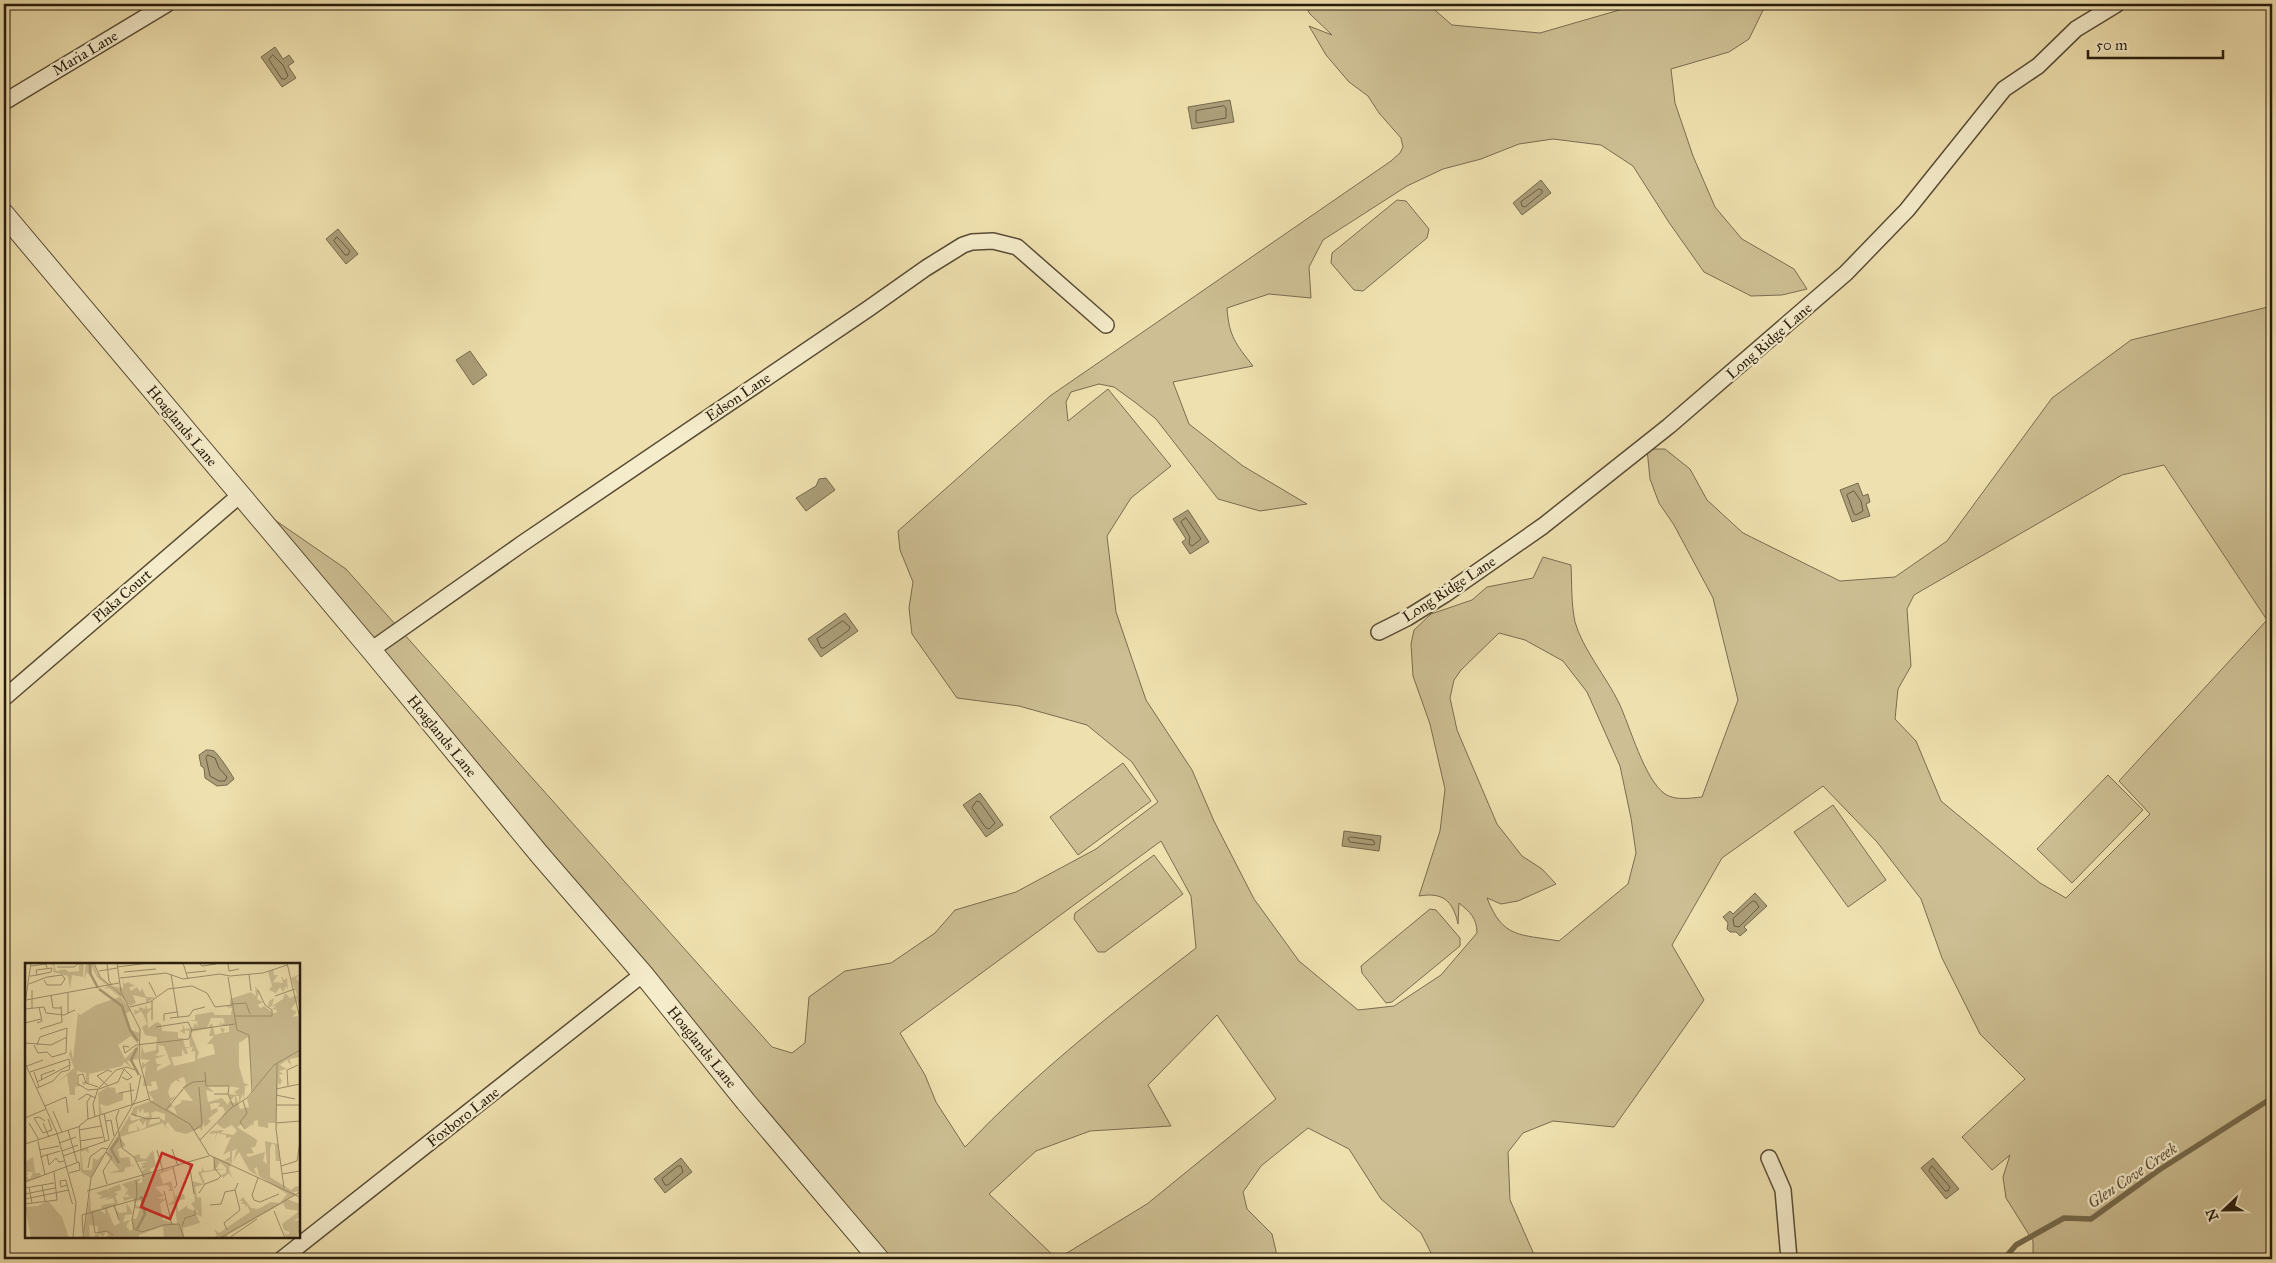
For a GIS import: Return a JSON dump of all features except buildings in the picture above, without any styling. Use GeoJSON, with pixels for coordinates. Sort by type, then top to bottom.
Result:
{"type":"FeatureCollection","features":[{"type":"Feature","properties":{"kind":"street","name":"Maria Lane"},"geometry":{"type":"LineString","coordinates":[[4,102],[167,4]]}},
{"type":"Feature","properties":{"kind":"street","name":"Long Ridge Lane"},"geometry":{"type":"LineString","coordinates":[[1379,632],[1407,618],[1444,595],[1543,526],[1669,426],[1846,274],[1907,210],[2004,89],[2038,66],[2076,29],[2117,4]]}},
{"type":"Feature","properties":{"kind":"street","name":"Hoaglands Lane"},"geometry":{"type":"LineString","coordinates":[[4,214],[371,650],[540,855],[643,974],[746,1102],[880,1259]]}},
{"type":"Feature","properties":{"kind":"street","name":"Edson Lane"},"geometry":{"type":"LineString","coordinates":[[371,650],[523,543],[868,310],[926,268],[963,245],[993,240],[1017,247],[1106,325]]}},
{"type":"Feature","properties":{"kind":"street","name":"Plaka Court"},"geometry":{"type":"LineString","coordinates":[[4,698],[240,495]]}},
{"type":"Feature","properties":{"kind":"street","name":"Foxboro Lane"},"geometry":{"type":"LineString","coordinates":[[282,1259],[643,974]]}},
{"type":"Feature","properties":{"kind":"street"},"geometry":{"type":"LineString","coordinates":[[1769,1158],[1783,1190],[1789,1259]]}},
{"type":"Feature","properties":{"kind":"shaded area"},"geometry":{"type":"Polygon","coordinates":[[[1304,4],[1428,4],[1452,25],[1540,33],[1640,4],[1766,4],[1749,39],[1729,52],[1671,69],[1675,103],[1693,156],[1715,207],[1742,239],[1794,269],[1807,289],[1782,295],[1751,296],[1704,272],[1668,221],[1633,166],[1601,145],[1553,139],[1519,144],[1481,159],[1443,169],[1407,186],[1323,240],[1309,267],[1311,298],[1269,294],[1227,308],[1234,340],[1253,366],[1173,382],[1189,424],[1243,466],[1307,504],[1260,511],[1218,499],[1156,419],[1136,403],[1114,387],[1099,384],[1071,392],[1066,402],[1068,421],[1108,389],[1171,466],[1131,498],[1107,536],[1116,612],[1146,700],[1192,770],[1214,821],[1254,899],[1299,961],[1358,1010],[1394,1006],[1441,975],[1477,933],[1476,923],[1472,916],[1459,903],[1458,924],[1453,909],[1445,900],[1434,895],[1419,896],[1440,831],[1445,789],[1430,724],[1413,676],[1411,644],[1414,630],[1431,614],[1472,600],[1487,587],[1533,578],[1543,557],[1571,565],[1573,608],[1578,632],[1619,703],[1650,777],[1665,794],[1674,798],[1702,797],[1738,700],[1713,598],[1674,525],[1659,503],[1650,479],[1647,449],[1665,449],[1690,469],[1707,500],[1743,533],[1840,581],[1895,577],[1947,541],[2052,398],[2131,340],[2272,306],[2272,1258],[2033,1259],[2033,1241],[2006,1198],[2003,1177],[2010,1155],[1992,1170],[1962,1137],[2025,1079],[1980,1034],[1942,958],[1921,899],[1877,842],[1823,786],[1722,858],[1672,945],[1704,1000],[1614,1127],[1553,1121],[1523,1133],[1508,1152],[1510,1200],[1536,1259],[1434,1259],[1421,1233],[1381,1199],[1349,1149],[1308,1128],[1261,1166],[1243,1192],[1247,1209],[1272,1234],[1276,1251],[1275,1259],[1057,1259],[883,1259],[243,498],[346,569],[772,1047],[792,1053],[805,1043],[809,997],[845,971],[891,963],[935,933],[955,910],[1016,892],[1096,849],[1158,802],[1132,762],[1087,725],[1019,706],[957,698],[912,634],[909,608],[913,582],[900,550],[898,531],[1050,396],[1400,153],[1403,147],[1401,138],[1379,113],[1368,96],[1349,82],[1326,55],[1309,26],[1332,35],[1310,14],[1304,4]],[[2164,465],[2122,475],[1914,595],[1907,609],[1911,666],[1898,689],[1895,719],[1916,741],[1941,801],[2040,883],[2066,898],[2150,814],[2119,781],[2267,620],[2164,465]],[[1499,633],[1461,670],[1454,680],[1450,698],[1457,730],[1497,824],[1522,856],[1542,869],[1556,884],[1518,901],[1501,904],[1487,898],[1493,911],[1507,928],[1523,935],[1559,941],[1628,884],[1636,853],[1620,766],[1587,692],[1563,661],[1525,640],[1499,633]],[[1161,841],[900,1033],[925,1075],[936,1102],[965,1147],[1019,1093],[1048,1068],[1106,1019],[1196,948],[1191,896],[1161,841]],[[1217,1015],[1148,1085],[1171,1126],[1090,1131],[1036,1151],[989,1194],[1057,1259],[1147,1204],[1276,1099],[1217,1015]]]}},
{"type":"Feature","properties":{"kind":"shaded area"},"geometry":{"type":"Polygon","coordinates":[[[1397,200],[1406,201],[1429,229],[1427,238],[1363,291],[1354,290],[1331,263],[1332,253],[1397,200]]]}},
{"type":"Feature","properties":{"kind":"shaded area"},"geometry":{"type":"Polygon","coordinates":[[[1123,763],[1151,801],[1078,855],[1050,817],[1123,763]]]}},
{"type":"Feature","properties":{"kind":"shaded area"},"geometry":{"type":"Polygon","coordinates":[[[2108,775],[2143,810],[2072,883],[2037,849],[2108,775]]]}},
{"type":"Feature","properties":{"kind":"shaded area"},"geometry":{"type":"Polygon","coordinates":[[[1833,805],[1886,880],[1848,907],[1794,832],[1833,805]]]}},
{"type":"Feature","properties":{"kind":"shaded area"},"geometry":{"type":"Polygon","coordinates":[[[1154,855],[1183,894],[1105,952],[1098,952],[1074,919],[1075,913],[1154,855]]]}},
{"type":"Feature","properties":{"kind":"shaded area"},"geometry":{"type":"Polygon","coordinates":[[[1430,909],[1436,910],[1460,938],[1460,946],[1392,1002],[1386,1003],[1362,973],[1361,966],[1430,909]]]}},
{"type":"Feature","properties":{"kind":"water"},"geometry":{"type":"Polygon","coordinates":[[[275,47],[283,59],[289,55],[294,62],[288,66],[296,78],[282,87],[261,57],[275,47]]]}},
{"type":"Feature","properties":{"kind":"water"},"geometry":{"type":"Polygon","coordinates":[[[1230,100],[1234,122],[1192,129],[1188,107],[1230,100]]]}},
{"type":"Feature","properties":{"kind":"water"},"geometry":{"type":"Polygon","coordinates":[[[1541,180],[1551,193],[1522,215],[1513,203],[1541,180]]]}},
{"type":"Feature","properties":{"kind":"water"},"geometry":{"type":"Polygon","coordinates":[[[338,229],[358,254],[346,264],[326,239],[338,229]]]}},
{"type":"Feature","properties":{"kind":"water"},"geometry":{"type":"Polygon","coordinates":[[[470,351],[487,375],[473,385],[456,360],[470,351]]]}},
{"type":"Feature","properties":{"kind":"water"},"geometry":{"type":"Polygon","coordinates":[[[826,478],[835,490],[806,511],[796,498],[816,486],[819,479],[826,478]]]}},
{"type":"Feature","properties":{"kind":"water"},"geometry":{"type":"Polygon","coordinates":[[[1858,483],[1863,496],[1868,494],[1870,502],[1866,504],[1870,516],[1852,522],[1840,490],[1858,483]]]}},
{"type":"Feature","properties":{"kind":"water"},"geometry":{"type":"Polygon","coordinates":[[[1188,510],[1209,542],[1190,554],[1182,542],[1186,539],[1173,519],[1188,510]]]}},
{"type":"Feature","properties":{"kind":"water"},"geometry":{"type":"Polygon","coordinates":[[[845,613],[858,631],[821,657],[808,639],[845,613]]]}},
{"type":"Feature","properties":{"kind":"water"},"geometry":{"type":"Polygon","coordinates":[[[206,750],[216,752],[233,777],[234,779],[227,785],[217,786],[205,778],[204,768],[201,766],[199,755],[206,750]]]}},
{"type":"Feature","properties":{"kind":"water"},"geometry":{"type":"Polygon","coordinates":[[[980,793],[1003,825],[986,837],[963,805],[980,793]]]}},
{"type":"Feature","properties":{"kind":"water"},"geometry":{"type":"Polygon","coordinates":[[[1344,831],[1381,836],[1379,851],[1342,846],[1344,831]]]}},
{"type":"Feature","properties":{"kind":"water"},"geometry":{"type":"Polygon","coordinates":[[[1755,893],[1767,906],[1744,927],[1747,930],[1740,936],[1736,932],[1730,932],[1727,929],[1728,923],[1723,917],[1730,911],[1733,914],[1755,893]]]}},
{"type":"Feature","properties":{"kind":"water"},"geometry":{"type":"Polygon","coordinates":[[[681,1158],[692,1172],[665,1193],[654,1179],[681,1158]]]}},
{"type":"Feature","properties":{"kind":"water"},"geometry":{"type":"Polygon","coordinates":[[[1933,1158],[1959,1189],[1946,1199],[1921,1168],[1933,1158]]]}},
{"type":"Feature","properties":{"kind":"waterway","name":"Glen Cove Creek"},"geometry":{"type":"LineString","coordinates":[[2004,1259],[2016,1245],[2064,1218],[2091,1219],[2159,1170],[2272,1098]]}}]}
